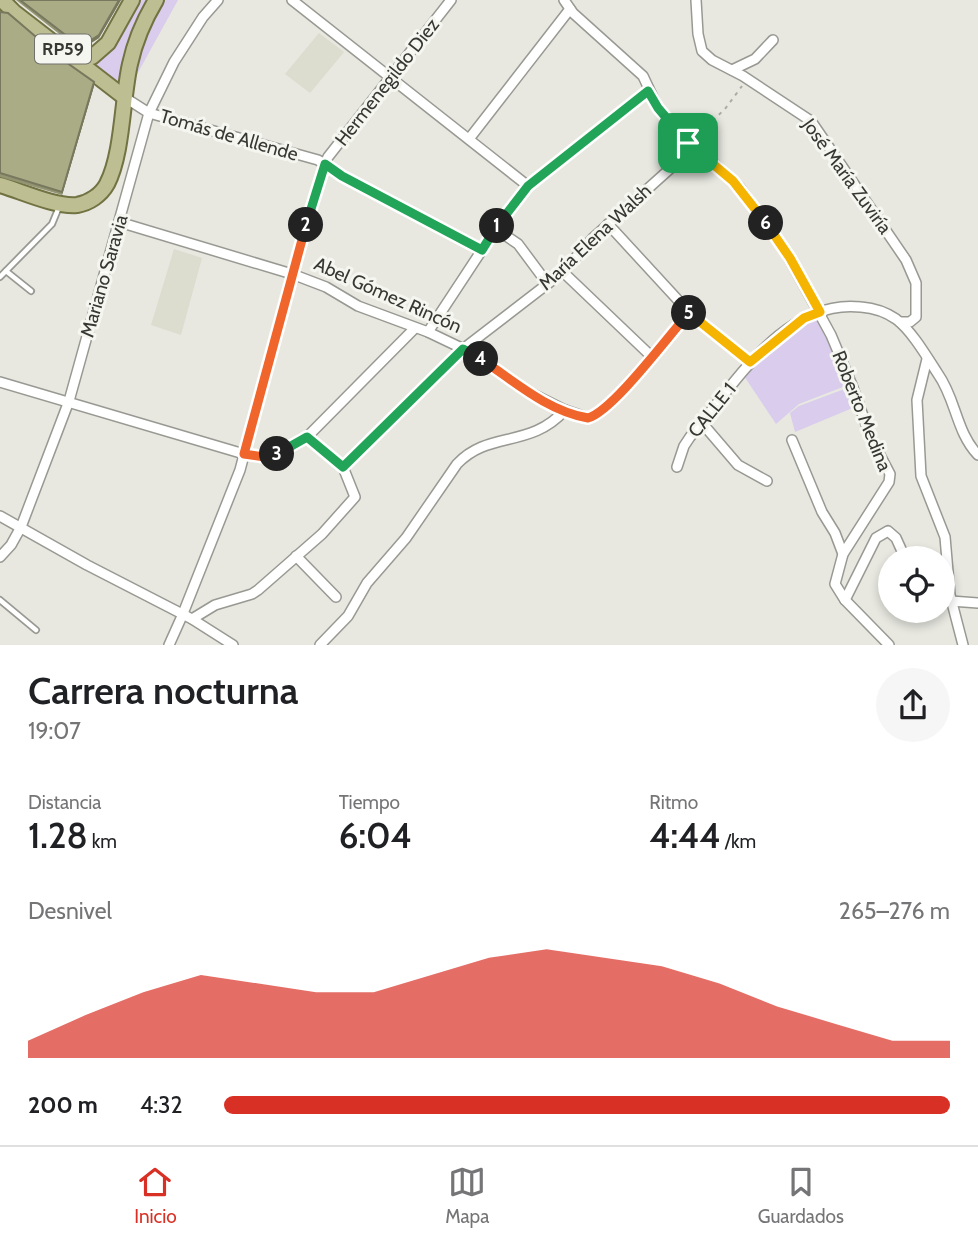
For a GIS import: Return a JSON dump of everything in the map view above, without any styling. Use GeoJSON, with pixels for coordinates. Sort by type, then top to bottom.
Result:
{"type":"FeatureCollection","features":[{"type":"Feature","properties":{"kind":"main road","name":"RP59"},"geometry":{"type":"LineString","coordinates":[[2,0],[124,97]]}},
{"type":"Feature","properties":{"kind":"main road","name":"RP59"},"geometry":{"type":"LineString","coordinates":[[70,55],[86,58],[97,54],[108,43],[132,0]]}},
{"type":"Feature","properties":{"kind":"main road"},"geometry":{"type":"LineString","coordinates":[[0,185],[60,203],[78,205],[90,201],[107,185],[117,149],[124,97],[138,37],[156,0]]}},
{"type":"Feature","properties":{"kind":"street","name":"Mariano Saravia"},"geometry":{"type":"LineString","coordinates":[[0,557],[11,545],[21,527],[69,401],[149,113],[174,62],[203,17],[218,0]]}},
{"type":"Feature","properties":{"kind":"street"},"geometry":{"type":"LineString","coordinates":[[292,0],[528,186]]}},
{"type":"Feature","properties":{"kind":"street","name":"Hermenegildo Diez"},"geometry":{"type":"LineString","coordinates":[[169,645],[187,618],[244,454],[292,274],[325,164],[451,0]]}},
{"type":"Feature","properties":{"kind":"street","name":"José María Zuviría"},"geometry":{"type":"LineString","coordinates":[[696,0],[702,51],[712,60],[807,116],[847,170],[914,274],[919,347]]}},
{"type":"Feature","properties":{"kind":"street"},"geometry":{"type":"LineString","coordinates":[[469,139],[567,4],[643,76],[658,108],[690,146],[709,159],[740,188],[783,247],[820,312]]}},
{"type":"Feature","properties":{"kind":"street"},"geometry":{"type":"LineString","coordinates":[[732,70],[755,59],[773,40]]}},
{"type":"Feature","properties":{"kind":"street"},"geometry":{"type":"LineString","coordinates":[[428,332],[496,229],[528,186],[648,91]]}},
{"type":"Feature","properties":{"kind":"street","name":"Tomás de Allende"},"geometry":{"type":"LineString","coordinates":[[124,97],[149,113],[318,160],[342,176],[482,250]]}},
{"type":"Feature","properties":{"kind":"street","name":"María Elena Walsh"},"geometry":{"type":"LineString","coordinates":[[343,467],[463,349],[563,272],[608,224],[690,146]]}},
{"type":"Feature","properties":{"kind":"street","name":"Abel Gómez Rincón"},"geometry":{"type":"LineString","coordinates":[[119,222],[326,286],[358,306],[428,332],[463,349],[514,383],[565,410],[588,418],[600,412],[652,356]]}},
{"type":"Feature","properties":{"kind":"street"},"geometry":{"type":"LineString","coordinates":[[608,224],[689,312],[750,362]]}},
{"type":"Feature","properties":{"kind":"street"},"geometry":{"type":"LineString","coordinates":[[496,229],[518,244],[547,283]]}},
{"type":"Feature","properties":{"kind":"street"},"geometry":{"type":"LineString","coordinates":[[563,272],[652,356],[689,312]]}},
{"type":"Feature","properties":{"kind":"street","name":"CALLE 1"},"geometry":{"type":"LineString","coordinates":[[677,467],[684,446],[750,362],[804,318],[841,306],[867,307],[900,322],[945,385],[966,442],[978,455]]}},
{"type":"Feature","properties":{"kind":"street","name":"Roberto Medina"},"geometry":{"type":"LineString","coordinates":[[820,312],[852,385],[871,438],[890,474],[889,482],[843,554],[835,584],[845,600]]}},
{"type":"Feature","properties":{"kind":"street"},"geometry":{"type":"LineString","coordinates":[[900,322],[910,322],[916,317]]}},
{"type":"Feature","properties":{"kind":"street"},"geometry":{"type":"LineString","coordinates":[[0,382],[244,454],[265,457],[279,453],[307,437],[414,329]]}},
{"type":"Feature","properties":{"kind":"street"},"geometry":{"type":"LineString","coordinates":[[927,359],[917,400],[920,467],[923,482],[946,537],[946,546]]}},
{"type":"Feature","properties":{"kind":"street"},"geometry":{"type":"LineString","coordinates":[[320,645],[348,616],[366,583],[406,538],[466,454],[482,446],[533,434],[552,424],[565,410]]}},
{"type":"Feature","properties":{"kind":"street"},"geometry":{"type":"LineString","coordinates":[[702,423],[738,465],[767,481]]}},
{"type":"Feature","properties":{"kind":"street"},"geometry":{"type":"LineString","coordinates":[[187,618],[223,601],[252,594],[332,524],[355,497],[343,467],[307,437]]}},
{"type":"Feature","properties":{"kind":"street"},"geometry":{"type":"LineString","coordinates":[[792,440],[843,554]]}},
{"type":"Feature","properties":{"kind":"street"},"geometry":{"type":"LineString","coordinates":[[0,516],[233,645]]}},
{"type":"Feature","properties":{"kind":"street"},"geometry":{"type":"LineString","coordinates":[[889,645],[845,600],[881,533],[888,531],[893,534],[899,546]]}},
{"type":"Feature","properties":{"kind":"street"},"geometry":{"type":"LineString","coordinates":[[296,556],[336,597]]}},
{"type":"Feature","properties":{"kind":"street"},"geometry":{"type":"LineString","coordinates":[[955,598],[978,603]]}},
{"type":"Feature","properties":{"kind":"street"},"geometry":{"type":"LineString","coordinates":[[955,619],[963,645]]}},
{"type":"Feature","properties":{"kind":"lane"},"geometry":{"type":"LineString","coordinates":[[0,277],[52,224],[60,203]]}},
{"type":"Feature","properties":{"kind":"lane"},"geometry":{"type":"LineString","coordinates":[[6,271],[31,291]]}},
{"type":"Feature","properties":{"kind":"lane"},"geometry":{"type":"LineString","coordinates":[[0,600],[36,630]]}},
{"type":"Feature","properties":{"kind":"path"},"geometry":{"type":"LineString","coordinates":[[690,146],[725,109],[748,79]]}},
{"type":"Feature","properties":{"kind":"shaded area"},"geometry":{"type":"Polygon","coordinates":[[[137,0],[149,0],[121,87],[87,61],[137,0]]]}},
{"type":"Feature","properties":{"kind":"shaded area"},"geometry":{"type":"Polygon","coordinates":[[[164,0],[178,0],[130,87],[139,50],[164,0]]]}},
{"type":"Feature","properties":{"kind":"shaded area"},"geometry":{"type":"Polygon","coordinates":[[[319,33],[344,52],[310,93],[285,74],[319,33]]]}},
{"type":"Feature","properties":{"kind":"shaded area"},"geometry":{"type":"Polygon","coordinates":[[[174,249],[202,258],[181,335],[151,325],[174,249]]]}},
{"type":"Feature","properties":{"kind":"shaded area"},"geometry":{"type":"Polygon","coordinates":[[[812,319],[824,327],[848,385],[799,404],[776,424],[744,376],[784,335],[812,319]]]}},
{"type":"Feature","properties":{"kind":"shaded area"},"geometry":{"type":"Polygon","coordinates":[[[847,388],[855,407],[795,432],[790,413],[799,406],[847,388]]]}},
{"type":"Feature","properties":{"kind":"building"},"geometry":{"type":"Polygon","coordinates":[[[20,0],[119,0],[99,35],[88,42],[72,40],[20,0]]]}},
{"type":"Feature","properties":{"kind":"building"},"geometry":{"type":"Polygon","coordinates":[[[0,12],[8,13],[63,60],[94,82],[62,192],[0,173],[0,12]]]}},
{"type":"Feature","properties":{"kind":"route"},"geometry":{"type":"LineString","coordinates":[[648,91],[658,108],[688,143],[740,188],[783,247],[820,312],[804,318],[783,333],[750,362],[689,312],[631,381],[600,412],[588,418],[525,390],[463,349],[343,467],[307,437],[288,449],[265,457],[244,454],[292,274],[325,164],[342,176],[482,250],[528,186],[648,91]]}}]}
